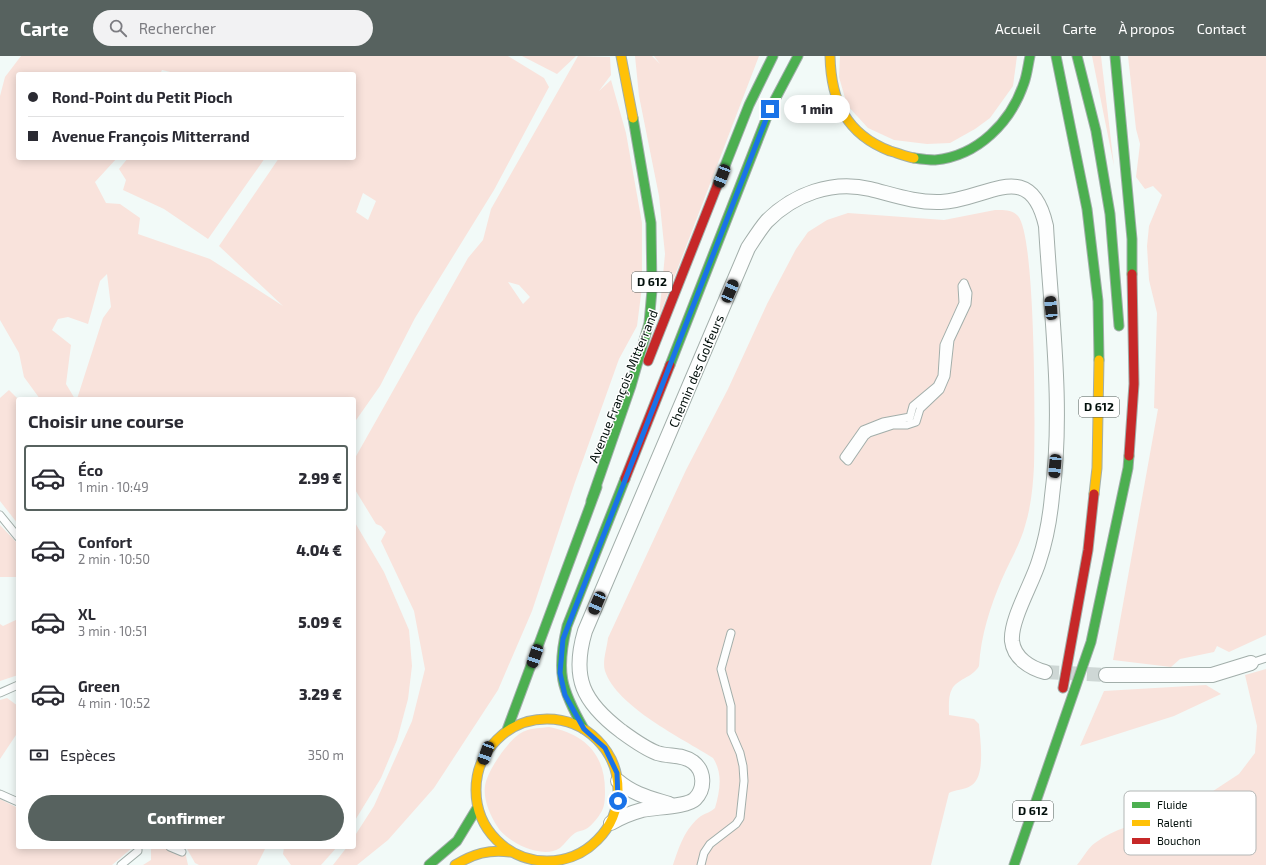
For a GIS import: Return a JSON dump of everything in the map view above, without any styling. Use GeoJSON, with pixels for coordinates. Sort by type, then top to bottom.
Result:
{"type":"FeatureCollection","features":[{"type":"Feature","properties":{"kind":"main road","name":"D 612"},"geometry":{"type":"LineString","coordinates":[[591,501],[625,404],[649,324],[651,302],[653,246],[649,204],[621,56]]}},
{"type":"Feature","properties":{"kind":"main road","name":"Avenue François Mitterrand"},"geometry":{"type":"LineString","coordinates":[[507,730],[591,501],[749,105],[773,56]]}},
{"type":"Feature","properties":{"kind":"main road"},"geometry":{"type":"LineString","coordinates":[[455,865],[476,853],[495,850],[510,852],[536,862],[564,861],[590,849],[611,823],[618,801],[617,773],[605,748],[584,729],[565,695],[560,673],[563,639],[770,109],[798,56]]}},
{"type":"Feature","properties":{"kind":"main road"},"geometry":{"type":"LineString","coordinates":[[830,56],[832,88],[840,110],[856,129],[874,143],[896,155],[927,160],[942,160],[970,150],[991,136],[1014,109],[1028,76],[1030,56]]}},
{"type":"Feature","properties":{"kind":"main road","name":"D 612"},"geometry":{"type":"LineString","coordinates":[[1051,758],[1088,550],[1097,468],[1099,384],[1098,301],[1087,209],[1056,56]]}},
{"type":"Feature","properties":{"kind":"main road"},"geometry":{"type":"LineString","coordinates":[[1077,56],[1096,131],[1110,214],[1118,300],[1119,339]]}},
{"type":"Feature","properties":{"kind":"main road","name":"D 612"},"geometry":{"type":"LineString","coordinates":[[1014,865],[1091,642],[1128,468],[1134,384],[1132,239],[1115,56]]}},
{"type":"Feature","properties":{"kind":"main road","name":"D 612"},"geometry":{"type":"LineString","coordinates":[[1110,549],[1117,474]]}},
{"type":"Feature","properties":{"kind":"main road"},"geometry":{"type":"LineString","coordinates":[[510,852],[489,833],[477,808],[476,779],[486,753],[507,730],[530,720],[558,719],[584,729]]}},
{"type":"Feature","properties":{"kind":"main road"},"geometry":{"type":"LineString","coordinates":[[429,865],[457,842],[477,808]]}},
{"type":"Feature","properties":{"kind":"street","name":"Chemin des Golfeurs"},"geometry":{"type":"LineString","coordinates":[[611,823],[636,812],[673,805],[685,805],[694,800],[701,791],[703,780],[700,770],[693,762],[683,757],[659,754],[650,750],[605,718],[592,704],[583,686],[579,667],[580,650],[585,631],[748,248],[766,222],[785,205],[806,194],[826,188],[848,187],[868,189],[904,199],[941,202],[973,196],[1004,186],[1016,186],[1027,190],[1036,198],[1042,210],[1046,226],[1054,352],[1056,453],[1047,530],[1039,561],[1013,627],[1012,641],[1017,654],[1025,664],[1034,669],[1045,672]]}},
{"type":"Feature","properties":{"kind":"street"},"geometry":{"type":"LineString","coordinates":[[1106,675],[1212,675],[1251,663]]}},
{"type":"Feature","properties":{"kind":"street","name":"Chemin des Golfeurs"},"geometry":{"type":"LineString","coordinates":[[618,781],[627,788],[644,797],[673,805]]}},
{"type":"Feature","properties":{"kind":"lane"},"geometry":{"type":"LineString","coordinates":[[964,283],[968,293],[967,304],[950,340],[947,370],[940,390],[920,409],[916,422],[907,425],[893,425],[869,433],[865,436],[848,461],[844,457],[863,430],[883,422],[910,417],[915,403],[919,402],[939,383],[942,372],[944,345],[963,303],[962,286],[964,283]]}},
{"type":"Feature","properties":{"kind":"lane"},"geometry":{"type":"LineString","coordinates":[[0,515],[16,535]]}},
{"type":"Feature","properties":{"kind":"lane"},"geometry":{"type":"LineString","coordinates":[[701,865],[704,853],[710,844],[736,824],[740,818],[744,781],[743,766],[740,753],[731,732],[732,706],[721,669],[731,633]]}},
{"type":"Feature","properties":{"kind":"lane"},"geometry":{"type":"LineString","coordinates":[[1251,663],[1266,658]]}},
{"type":"Feature","properties":{"kind":"lane"},"geometry":{"type":"LineString","coordinates":[[0,693],[16,686]]}},
{"type":"Feature","properties":{"kind":"lane"},"geometry":{"type":"LineString","coordinates":[[0,794],[16,801]]}},
{"type":"Feature","properties":{"kind":"lane"},"geometry":{"type":"LineString","coordinates":[[122,865],[138,851],[138,849]]}},
{"type":"Feature","properties":{"kind":"lane"},"geometry":{"type":"LineString","coordinates":[[175,849],[182,852]]}},
{"type":"Feature","properties":{"kind":"shaded area"},"geometry":{"type":"Polygon","coordinates":[[[21,56],[508,56],[544,78],[549,87],[494,190],[415,318],[380,386],[356,420],[356,397],[78,397],[103,318],[111,307],[107,274],[100,281],[88,324],[68,317],[58,319],[52,330],[71,345],[66,384],[74,397],[39,397],[24,377],[19,353],[0,320],[0,96],[5,77],[21,56]],[[162,70],[161,72],[16,72],[16,160],[115,160],[95,182],[106,203],[120,204],[140,218],[138,234],[210,259],[283,306],[219,246],[278,160],[356,160],[356,72],[170,72],[162,70]],[[363,193],[356,212],[368,220],[376,201],[363,193]]]}},
{"type":"Feature","properties":{"kind":"shaded area"},"geometry":{"type":"Polygon","coordinates":[[[522,56],[576,56],[557,74],[522,56]]]}},
{"type":"Feature","properties":{"kind":"shaded area"},"geometry":{"type":"Polygon","coordinates":[[[578,56],[610,57],[611,75],[599,91],[611,80],[626,133],[642,223],[642,287],[637,326],[619,359],[574,485],[532,611],[498,690],[434,788],[388,840],[357,865],[333,865],[345,849],[356,849],[356,834],[374,806],[412,721],[425,669],[414,611],[381,541],[386,532],[381,526],[376,524],[356,491],[356,456],[468,258],[483,240],[491,209],[578,56]],[[508,282],[523,304],[530,297],[519,285],[508,282]]]}},
{"type":"Feature","properties":{"kind":"shaded area"},"geometry":{"type":"Polygon","coordinates":[[[635,56],[652,56],[660,64],[654,56],[759,56],[659,317],[665,254],[659,196],[639,96],[635,56]]]}},
{"type":"Feature","properties":{"kind":"shaded area"},"geometry":{"type":"Polygon","coordinates":[[[840,56],[1017,56],[1013,86],[990,118],[975,129],[950,143],[927,144],[894,140],[868,128],[847,105],[839,77],[840,56]]]}},
{"type":"Feature","properties":{"kind":"shaded area"},"geometry":{"type":"Polygon","coordinates":[[[1092,56],[1101,56],[1114,166],[1092,56]]]}},
{"type":"Feature","properties":{"kind":"shaded area"},"geometry":{"type":"Polygon","coordinates":[[[1128,56],[1266,56],[1266,635],[1229,652],[1217,646],[1214,652],[1180,659],[1171,667],[1113,660],[1158,409],[1154,408],[1157,313],[1149,280],[1147,246],[1149,226],[1162,195],[1153,186],[1145,189],[1136,177],[1140,144],[1136,129],[1128,56]]]}},
{"type":"Feature","properties":{"kind":"shaded area"},"geometry":{"type":"Polygon","coordinates":[[[126,160],[264,160],[208,239],[164,209],[123,190],[126,180],[119,169],[126,160]]]}},
{"type":"Feature","properties":{"kind":"shaded area"},"geometry":{"type":"Polygon","coordinates":[[[995,210],[1010,211],[1016,214],[1024,231],[1028,258],[1033,335],[1034,466],[1027,519],[1023,533],[1002,579],[990,611],[984,632],[979,666],[973,673],[954,686],[950,695],[949,715],[974,719],[979,724],[981,765],[976,780],[969,787],[949,793],[931,865],[673,865],[680,845],[691,826],[701,816],[715,808],[720,782],[718,770],[713,758],[668,731],[636,709],[623,697],[612,684],[605,671],[605,655],[608,638],[686,470],[728,389],[767,304],[796,249],[808,232],[827,220],[848,213],[944,220],[995,210]]]}},
{"type":"Feature","properties":{"kind":"shaded area"},"geometry":{"type":"Polygon","coordinates":[[[9,390],[16,397],[16,521],[0,501],[0,398],[9,390]]]}},
{"type":"Feature","properties":{"kind":"shaded area"},"geometry":{"type":"Polygon","coordinates":[[[356,524],[384,572],[409,630],[412,666],[408,699],[397,740],[381,778],[356,819],[356,524]]]}},
{"type":"Feature","properties":{"kind":"shaded area"},"geometry":{"type":"Polygon","coordinates":[[[0,525],[16,542],[16,577],[0,577],[0,525]]]}},
{"type":"Feature","properties":{"kind":"shaded area"},"geometry":{"type":"Polygon","coordinates":[[[16,620],[16,676],[0,681],[0,624],[3,626],[16,620]]]}},
{"type":"Feature","properties":{"kind":"shaded area"},"geometry":{"type":"Polygon","coordinates":[[[1266,669],[1266,865],[1077,865],[1092,845],[1104,837],[1124,827],[1124,855],[1256,855],[1256,791],[1213,791],[1239,774],[1255,753],[1257,726],[1245,675],[1266,669]]]}},
{"type":"Feature","properties":{"kind":"shaded area"},"geometry":{"type":"Polygon","coordinates":[[[1206,685],[1221,694],[1174,716],[1080,746],[1104,691],[1206,685]]]}},
{"type":"Feature","properties":{"kind":"shaded area"},"geometry":{"type":"Polygon","coordinates":[[[7,698],[16,705],[16,735],[0,759],[0,700],[7,698]]]}},
{"type":"Feature","properties":{"kind":"shaded area"},"geometry":{"type":"Polygon","coordinates":[[[549,727],[573,735],[590,747],[597,756],[601,766],[604,778],[605,797],[602,812],[590,826],[575,833],[560,848],[544,852],[525,848],[508,838],[502,832],[494,822],[490,812],[485,796],[485,786],[490,772],[500,755],[519,734],[528,730],[549,727]]]}},
{"type":"Feature","properties":{"kind":"shaded area"},"geometry":{"type":"Polygon","coordinates":[[[0,799],[16,807],[16,849],[131,849],[112,865],[0,865],[0,799]]]}},
{"type":"Feature","properties":{"kind":"shaded area"},"geometry":{"type":"Polygon","coordinates":[[[151,849],[184,849],[188,865],[143,865],[151,860],[151,849]]]}},
{"type":"Feature","properties":{"kind":"shaded area"},"geometry":{"type":"Polygon","coordinates":[[[187,849],[265,849],[257,865],[199,865],[195,863],[187,849]]]}},
{"type":"Feature","properties":{"kind":"shaded area"},"geometry":{"type":"Polygon","coordinates":[[[284,849],[335,849],[321,865],[291,865],[283,854],[284,849]]]}},
{"type":"Feature","properties":{"kind":"tunnel"},"geometry":{"type":"LineString","coordinates":[[1045,672],[1106,675]]}},
{"type":"Feature","properties":{"kind":"traffic: fast"},"geometry":{"type":"LineString","coordinates":[[719,181],[749,105],[773,56]]}},
{"type":"Feature","properties":{"kind":"traffic: fast"},"geometry":{"type":"LineString","coordinates":[[670,365],[770,109],[798,56]]}},
{"type":"Feature","properties":{"kind":"traffic: fast"},"geometry":{"type":"LineString","coordinates":[[914,158],[935,160],[951,157],[965,152],[991,135],[1011,111],[1018,97],[1025,80],[1030,56]]}},
{"type":"Feature","properties":{"kind":"traffic: fast"},"geometry":{"type":"LineString","coordinates":[[1056,56],[1087,209],[1098,301],[1099,360]]}},
{"type":"Feature","properties":{"kind":"traffic: fast"},"geometry":{"type":"LineString","coordinates":[[1077,56],[1096,131],[1110,214],[1119,326]]}},
{"type":"Feature","properties":{"kind":"traffic: fast"},"geometry":{"type":"LineString","coordinates":[[1115,56],[1132,239],[1132,274]]}},
{"type":"Feature","properties":{"kind":"traffic: fast"},"geometry":{"type":"LineString","coordinates":[[591,501],[631,386],[649,323],[652,290],[651,223],[633,118]]}},
{"type":"Feature","properties":{"kind":"traffic: fast"},"geometry":{"type":"LineString","coordinates":[[1014,865],[1091,642],[1128,468],[1129,456]]}},
{"type":"Feature","properties":{"kind":"traffic: fast"},"geometry":{"type":"LineString","coordinates":[[584,729],[570,702],[563,680],[561,668],[564,642],[567,626],[625,479]]}},
{"type":"Feature","properties":{"kind":"traffic: fast"},"geometry":{"type":"LineString","coordinates":[[507,730],[597,487]]}},
{"type":"Feature","properties":{"kind":"traffic: fast"},"geometry":{"type":"LineString","coordinates":[[429,865],[457,841],[477,808]]}},
{"type":"Feature","properties":{"kind":"traffic: slow"},"geometry":{"type":"LineString","coordinates":[[621,56],[633,118]]}},
{"type":"Feature","properties":{"kind":"traffic: slow"},"geometry":{"type":"LineString","coordinates":[[830,56],[831,72],[838,101],[844,114],[852,125],[862,135],[875,144],[890,151],[914,158]]}},
{"type":"Feature","properties":{"kind":"traffic: slow"},"geometry":{"type":"LineString","coordinates":[[1094,494],[1097,468],[1099,360]]}},
{"type":"Feature","properties":{"kind":"traffic: slow"},"geometry":{"type":"LineString","coordinates":[[540,719],[554,719],[581,727],[602,745],[613,763],[617,776],[618,790],[617,804],[610,824],[592,845],[581,853],[568,858],[554,861],[540,861],[513,853],[492,835],[484,824],[479,811],[476,797],[476,783],[484,756],[502,735],[513,727],[526,722],[540,719]]}},
{"type":"Feature","properties":{"kind":"traffic: slow"},"geometry":{"type":"LineString","coordinates":[[455,865],[481,853],[495,851],[510,852]]}},
{"type":"Feature","properties":{"kind":"traffic: jam"},"geometry":{"type":"LineString","coordinates":[[648,361],[719,181]]}},
{"type":"Feature","properties":{"kind":"traffic: jam"},"geometry":{"type":"LineString","coordinates":[[1129,456],[1134,384],[1132,274]]}},
{"type":"Feature","properties":{"kind":"traffic: jam"},"geometry":{"type":"LineString","coordinates":[[625,479],[670,365]]}},
{"type":"Feature","properties":{"kind":"traffic: jam"},"geometry":{"type":"LineString","coordinates":[[1063,688],[1088,550],[1094,494]]}},
{"type":"Feature","properties":{"kind":"route"},"geometry":{"type":"LineString","coordinates":[[618,801],[617,773],[605,748],[584,729],[565,695],[560,673],[563,639],[770,109]]}}]}
